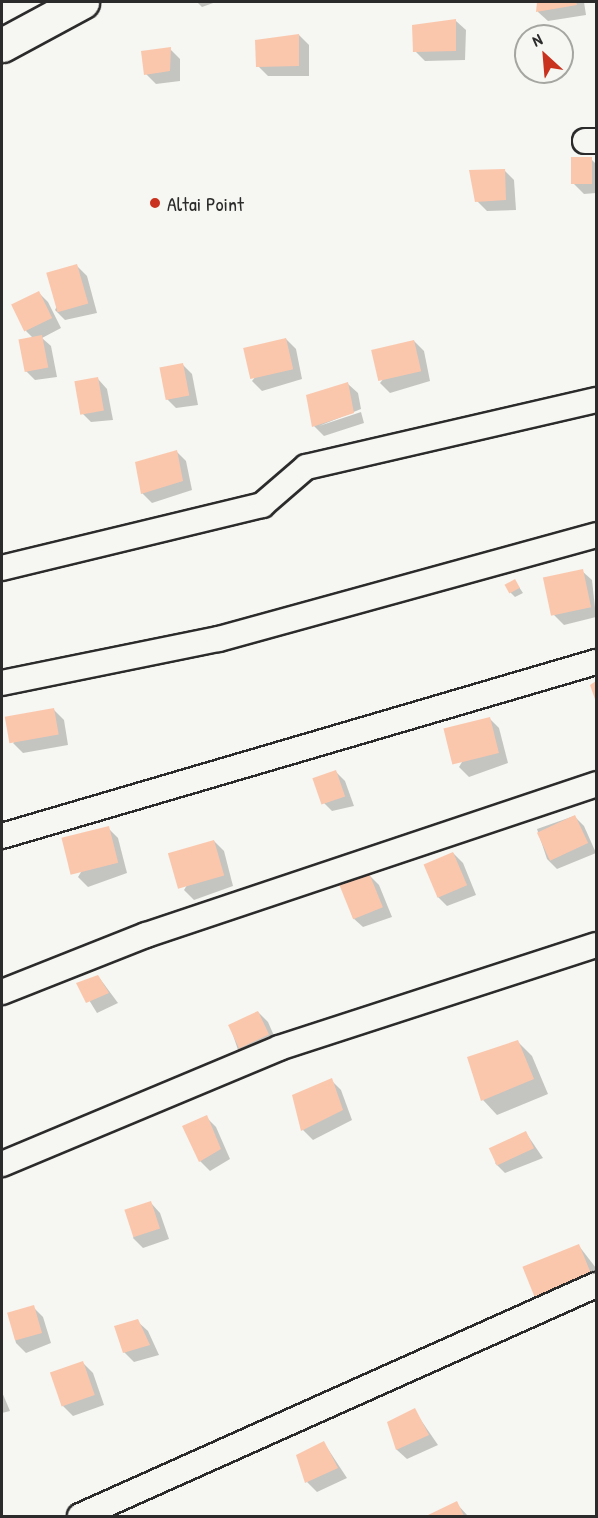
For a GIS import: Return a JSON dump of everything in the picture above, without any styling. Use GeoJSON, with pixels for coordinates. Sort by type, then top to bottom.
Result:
{"type":"FeatureCollection","features":[{"type":"Feature","properties":{"kind":"street"},"geometry":{"type":"LineString","coordinates":[[2,45],[82,2]]}},
{"type":"Feature","properties":{"kind":"street"},"geometry":{"type":"LineString","coordinates":[[2,568],[262,505],[306,467],[597,400]]}},
{"type":"Feature","properties":{"kind":"street"},"geometry":{"type":"LineString","coordinates":[[2,683],[219,639],[597,535]]}},
{"type":"Feature","properties":{"kind":"street"},"geometry":{"type":"LineString","coordinates":[[2,836],[597,662]]}},
{"type":"Feature","properties":{"kind":"street"},"geometry":{"type":"LineString","coordinates":[[2,992],[146,934],[597,784]]}},
{"type":"Feature","properties":{"kind":"street"},"geometry":{"type":"LineString","coordinates":[[2,1164],[279,1048],[597,945]]}},
{"type":"Feature","properties":{"kind":"street"},"geometry":{"type":"LineString","coordinates":[[80,1516],[597,1285]]}},
{"type":"Feature","properties":{"kind":"building"},"geometry":{"type":"Polygon","coordinates":[[[537,2],[576,2],[577,5],[536,12],[537,2]]]}},
{"type":"Feature","properties":{"kind":"building"},"geometry":{"type":"Polygon","coordinates":[[[456,19],[456,51],[413,52],[412,25],[456,19]]]}},
{"type":"Feature","properties":{"kind":"building"},"geometry":{"type":"Polygon","coordinates":[[[299,34],[299,66],[256,67],[255,40],[299,34]]]}},
{"type":"Feature","properties":{"kind":"building"},"geometry":{"type":"Polygon","coordinates":[[[171,47],[170,71],[144,75],[141,51],[171,47]]]}},
{"type":"Feature","properties":{"kind":"building"},"geometry":{"type":"Polygon","coordinates":[[[571,157],[592,157],[592,184],[571,184],[571,157]]]}},
{"type":"Feature","properties":{"kind":"building"},"geometry":{"type":"Polygon","coordinates":[[[505,169],[506,200],[475,202],[469,170],[505,169]]]}},
{"type":"Feature","properties":{"kind":"building"},"geometry":{"type":"Polygon","coordinates":[[[77,264],[88,303],[58,312],[46,273],[77,264]]]}},
{"type":"Feature","properties":{"kind":"building"},"geometry":{"type":"Polygon","coordinates":[[[39,291],[52,318],[24,332],[11,305],[39,291]]]}},
{"type":"Feature","properties":{"kind":"building"},"geometry":{"type":"Polygon","coordinates":[[[42,335],[48,367],[25,372],[18,340],[42,335]]]}},
{"type":"Feature","properties":{"kind":"building"},"geometry":{"type":"Polygon","coordinates":[[[286,338],[293,369],[250,379],[243,348],[286,338]]]}},
{"type":"Feature","properties":{"kind":"building"},"geometry":{"type":"Polygon","coordinates":[[[414,340],[421,371],[378,381],[371,350],[414,340]]]}},
{"type":"Feature","properties":{"kind":"building"},"geometry":{"type":"Polygon","coordinates":[[[183,363],[189,395],[166,400],[159,368],[183,363]]]}},
{"type":"Feature","properties":{"kind":"building"},"geometry":{"type":"Polygon","coordinates":[[[98,377],[104,410],[80,415],[74,381],[98,377]]]}},
{"type":"Feature","properties":{"kind":"building"},"geometry":{"type":"Polygon","coordinates":[[[348,382],[354,413],[312,427],[306,395],[348,382]]]}},
{"type":"Feature","properties":{"kind":"building"},"geometry":{"type":"Polygon","coordinates":[[[177,450],[183,481],[141,494],[135,462],[177,450]]]}},
{"type":"Feature","properties":{"kind":"building"},"geometry":{"type":"Polygon","coordinates":[[[583,569],[591,607],[551,616],[543,578],[583,569]]]}},
{"type":"Feature","properties":{"kind":"building"},"geometry":{"type":"Polygon","coordinates":[[[515,579],[520,588],[509,594],[505,585],[515,579]]]}},
{"type":"Feature","properties":{"kind":"building"},"geometry":{"type":"Polygon","coordinates":[[[596,681],[596,702],[590,685],[596,681]]]}},
{"type":"Feature","properties":{"kind":"building"},"geometry":{"type":"Polygon","coordinates":[[[54,708],[59,735],[9,743],[5,717],[54,708]]]}},
{"type":"Feature","properties":{"kind":"building"},"geometry":{"type":"Polygon","coordinates":[[[490,717],[499,753],[452,765],[443,729],[490,717]]]}},
{"type":"Feature","properties":{"kind":"building"},"geometry":{"type":"Polygon","coordinates":[[[336,770],[345,796],[321,805],[312,778],[336,770]]]}},
{"type":"Feature","properties":{"kind":"building"},"geometry":{"type":"Polygon","coordinates":[[[575,815],[588,843],[550,861],[537,833],[575,815]]]}},
{"type":"Feature","properties":{"kind":"building"},"geometry":{"type":"Polygon","coordinates":[[[109,826],[118,863],[71,875],[61,838],[109,826]]]}},
{"type":"Feature","properties":{"kind":"building"},"geometry":{"type":"Polygon","coordinates":[[[214,840],[224,876],[178,889],[168,853],[214,840]]]}},
{"type":"Feature","properties":{"kind":"building"},"geometry":{"type":"Polygon","coordinates":[[[453,852],[467,885],[438,898],[424,865],[453,852]]]}},
{"type":"Feature","properties":{"kind":"building"},"geometry":{"type":"Polygon","coordinates":[[[369,873],[383,907],[353,919],[339,885],[369,873]]]}},
{"type":"Feature","properties":{"kind":"building"},"geometry":{"type":"Polygon","coordinates":[[[98,975],[109,993],[86,1003],[76,983],[98,975]]]}},
{"type":"Feature","properties":{"kind":"building"},"geometry":{"type":"Polygon","coordinates":[[[258,1011],[269,1035],[239,1049],[228,1025],[258,1011]]]}},
{"type":"Feature","properties":{"kind":"building"},"geometry":{"type":"Polygon","coordinates":[[[518,1040],[534,1079],[481,1101],[467,1057],[518,1040]]]}},
{"type":"Feature","properties":{"kind":"building"},"geometry":{"type":"Polygon","coordinates":[[[332,1078],[343,1110],[301,1131],[292,1095],[332,1078]]]}},
{"type":"Feature","properties":{"kind":"building"},"geometry":{"type":"Polygon","coordinates":[[[207,1115],[221,1149],[199,1162],[182,1126],[207,1115]]]}},
{"type":"Feature","properties":{"kind":"building"},"geometry":{"type":"Polygon","coordinates":[[[526,1131],[534,1148],[497,1166],[489,1148],[526,1131]]]}},
{"type":"Feature","properties":{"kind":"building"},"geometry":{"type":"Polygon","coordinates":[[[151,1201],[160,1229],[133,1237],[124,1210],[151,1201]]]}},
{"type":"Feature","properties":{"kind":"building"},"geometry":{"type":"Polygon","coordinates":[[[579,1244],[592,1276],[536,1299],[522,1267],[579,1244]]]}},
{"type":"Feature","properties":{"kind":"building"},"geometry":{"type":"Polygon","coordinates":[[[34,1305],[42,1333],[15,1341],[7,1313],[34,1305]]]}},
{"type":"Feature","properties":{"kind":"building"},"geometry":{"type":"Polygon","coordinates":[[[138,1319],[150,1345],[123,1353],[114,1326],[138,1319]]]}},
{"type":"Feature","properties":{"kind":"building"},"geometry":{"type":"Polygon","coordinates":[[[83,1361],[95,1395],[62,1406],[50,1372],[83,1361]]]}},
{"type":"Feature","properties":{"kind":"building"},"geometry":{"type":"Polygon","coordinates":[[[415,1408],[429,1435],[396,1450],[387,1422],[415,1408]]]}},
{"type":"Feature","properties":{"kind":"building"},"geometry":{"type":"Polygon","coordinates":[[[324,1441],[338,1468],[305,1483],[296,1455],[324,1441]]]}},
{"type":"Feature","properties":{"kind":"building"},"geometry":{"type":"Polygon","coordinates":[[[457,1501],[464,1516],[426,1516],[457,1501]]]}},
{"type":"Feature","properties":{"kind":"place","name":"Altai Point"},"geometry":{"type":"Point","coordinates":[155,203]}}]}
